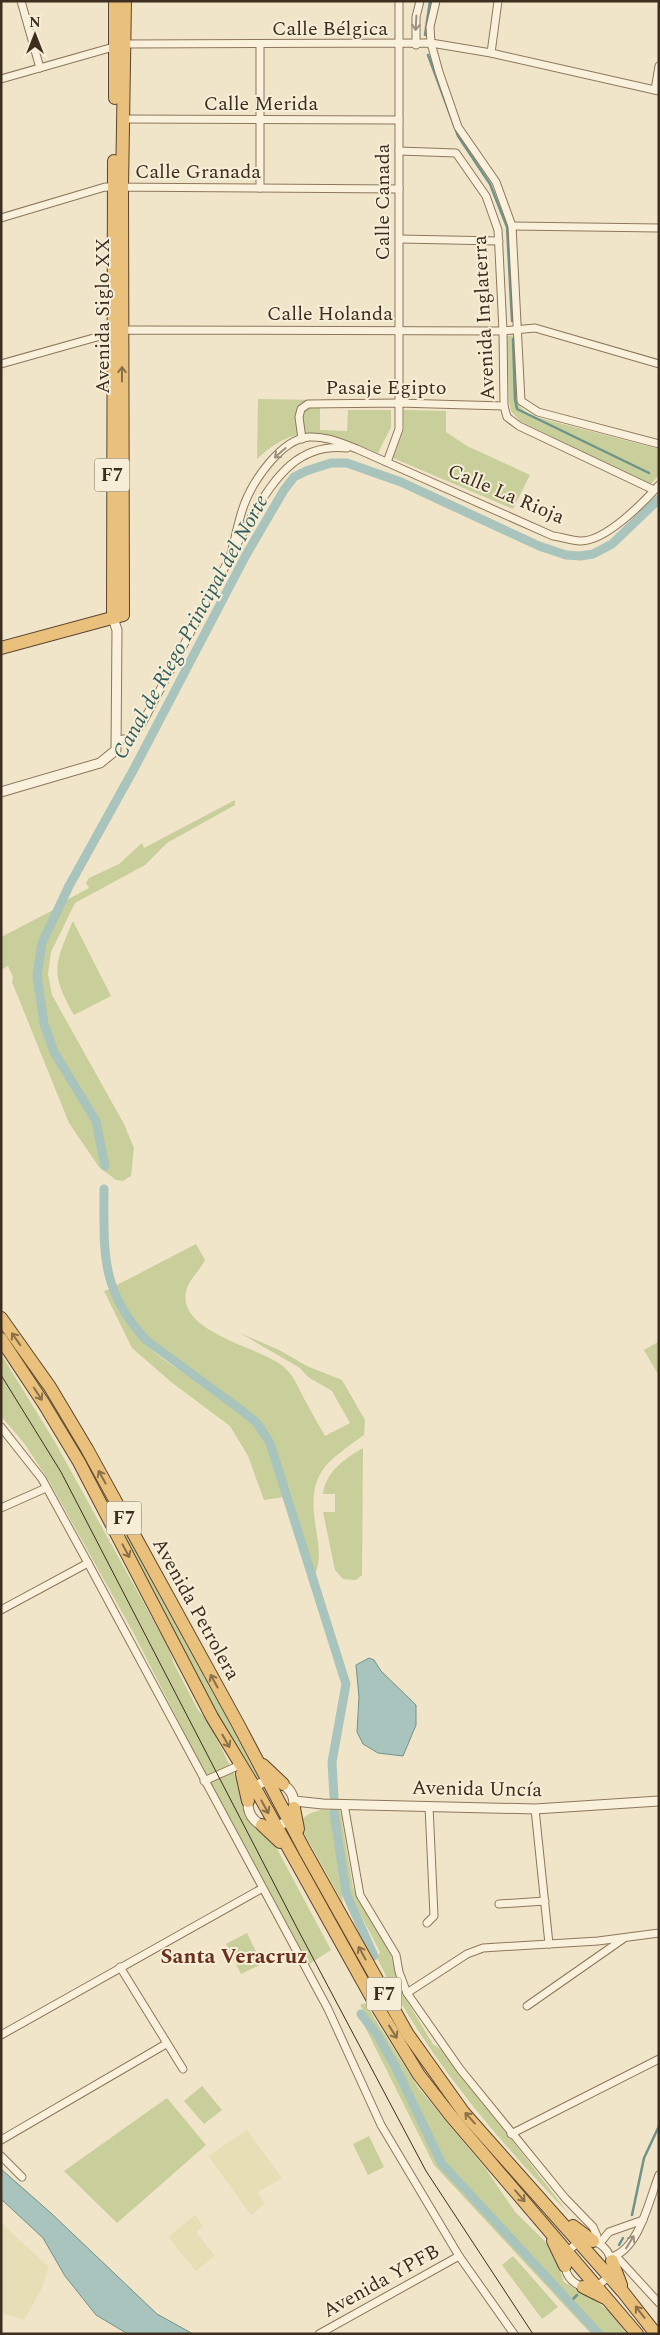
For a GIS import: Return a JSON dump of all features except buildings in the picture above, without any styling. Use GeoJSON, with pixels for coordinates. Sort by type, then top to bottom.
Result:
{"type":"FeatureCollection","features":[{"type":"Feature","properties":{"kind":"highway","name":"Avenida Siglo XX"},"geometry":{"type":"LineString","coordinates":[[115,1],[123,119],[117,187]]}},
{"type":"Feature","properties":{"kind":"highway","name":"Avenida Siglo XX"},"geometry":{"type":"LineString","coordinates":[[118,617],[117,187],[119,44],[124,1]]}},
{"type":"Feature","properties":{"kind":"highway"},"geometry":{"type":"LineString","coordinates":[[1,648],[118,617]]}},
{"type":"Feature","properties":{"kind":"highway","name":"Avenida Petrolera"},"geometry":{"type":"LineString","coordinates":[[1,1318],[50,1387],[87,1449],[267,1781],[292,1810]]}},
{"type":"Feature","properties":{"kind":"highway","name":"Avenida Petrolera"},"geometry":{"type":"LineString","coordinates":[[1,1339],[44,1404],[79,1462],[212,1717],[276,1827]]}},
{"type":"Feature","properties":{"kind":"highway"},"geometry":{"type":"LineString","coordinates":[[256,1759],[283,1784]]}},
{"type":"Feature","properties":{"kind":"highway"},"geometry":{"type":"LineString","coordinates":[[240,1764],[248,1802]]}},
{"type":"Feature","properties":{"kind":"highway","name":"F7"},"geometry":{"type":"LineString","coordinates":[[292,1810],[302,1846],[383,1992],[431,2069],[464,2112],[609,2275],[656,2334]]}},
{"type":"Feature","properties":{"kind":"highway"},"geometry":{"type":"LineString","coordinates":[[262,1825],[290,1851]]}},
{"type":"Feature","properties":{"kind":"highway","name":"F7"},"geometry":{"type":"LineString","coordinates":[[276,1827],[373,2000],[420,2075],[637,2334]]}},
{"type":"Feature","properties":{"kind":"highway"},"geometry":{"type":"LineString","coordinates":[[553,2212],[596,2242]]}},
{"type":"Feature","properties":{"kind":"highway"},"geometry":{"type":"LineString","coordinates":[[548,2229],[565,2266]]}},
{"type":"Feature","properties":{"kind":"highway"},"geometry":{"type":"LineString","coordinates":[[613,2258],[623,2292]]}},
{"type":"Feature","properties":{"kind":"highway"},"geometry":{"type":"LineString","coordinates":[[583,2287],[611,2301]]}},
{"type":"Feature","properties":{"kind":"street"},"geometry":{"type":"LineString","coordinates":[[21,1],[40,68]]}},
{"type":"Feature","properties":{"kind":"street","name":"Calle Canada"},"geometry":{"type":"LineString","coordinates":[[387,462],[399,429],[399,1]]}},
{"type":"Feature","properties":{"kind":"street"},"geometry":{"type":"LineString","coordinates":[[416,45],[416,17],[420,1]]}},
{"type":"Feature","properties":{"kind":"street","name":"Avenida Inglaterra"},"geometry":{"type":"LineString","coordinates":[[436,1],[430,27],[431,43],[458,127],[496,182],[512,226],[521,401],[538,412],[659,444]]}},
{"type":"Feature","properties":{"kind":"street"},"geometry":{"type":"LineString","coordinates":[[491,54],[498,1]]}},
{"type":"Feature","properties":{"kind":"street","name":"Calle Bélgica"},"geometry":{"type":"LineString","coordinates":[[1,79],[119,44],[416,45],[431,43],[491,54],[657,91]]}},
{"type":"Feature","properties":{"kind":"street"},"geometry":{"type":"LineString","coordinates":[[260,45],[260,188]]}},
{"type":"Feature","properties":{"kind":"street"},"geometry":{"type":"LineString","coordinates":[[657,91],[659,66]]}},
{"type":"Feature","properties":{"kind":"street","name":"Calle Merida"},"geometry":{"type":"LineString","coordinates":[[123,119],[400,120]]}},
{"type":"Feature","properties":{"kind":"street","name":"Avenida Inglaterra"},"geometry":{"type":"LineString","coordinates":[[399,151],[456,153],[486,196],[499,241],[504,406],[507,417],[519,426],[656,488]]}},
{"type":"Feature","properties":{"kind":"street","name":"Calle Granada"},"geometry":{"type":"LineString","coordinates":[[1,218],[105,187],[399,189]]}},
{"type":"Feature","properties":{"kind":"street"},"geometry":{"type":"LineString","coordinates":[[512,226],[659,228]]}},
{"type":"Feature","properties":{"kind":"street"},"geometry":{"type":"LineString","coordinates":[[400,239],[499,241]]}},
{"type":"Feature","properties":{"kind":"street","name":"Calle Holanda"},"geometry":{"type":"LineString","coordinates":[[1,364],[117,331],[503,331],[535,328],[659,364]]}},
{"type":"Feature","properties":{"kind":"street","name":"Pasaje Egipto"},"geometry":{"type":"LineString","coordinates":[[302,439],[299,417],[301,409],[308,404],[398,403],[504,406]]}},
{"type":"Feature","properties":{"kind":"street","name":"Calle La Rioja"},"geometry":{"type":"LineString","coordinates":[[230,557],[244,504],[258,478],[277,454],[302,439],[327,438],[357,449],[553,536],[581,542],[597,537],[614,527],[656,488]]}},
{"type":"Feature","properties":{"kind":"street","name":"Calle La Rioja"},"geometry":{"type":"LineString","coordinates":[[1,792],[100,763],[116,750],[117,740],[131,738],[144,720],[230,557],[270,486],[289,466],[310,451],[333,446],[357,449]]}},
{"type":"Feature","properties":{"kind":"street","name":"Avenida Siglo XX"},"geometry":{"type":"LineString","coordinates":[[117,740],[118,617]]}},
{"type":"Feature","properties":{"kind":"street"},"geometry":{"type":"LineString","coordinates":[[1,1427],[42,1479],[88,1563],[261,1889],[328,2009],[381,2125],[459,2256],[514,2334]]}},
{"type":"Feature","properties":{"kind":"street"},"geometry":{"type":"LineString","coordinates":[[1,1508],[46,1488]]}},
{"type":"Feature","properties":{"kind":"street"},"geometry":{"type":"LineString","coordinates":[[1,1610],[88,1563]]}},
{"type":"Feature","properties":{"kind":"street"},"geometry":{"type":"LineString","coordinates":[[204,1781],[240,1764]]}},
{"type":"Feature","properties":{"kind":"street"},"geometry":{"type":"LineString","coordinates":[[267,1781],[283,1784],[288,1788],[292,1810],[276,1827],[262,1825],[251,1815],[248,1802],[254,1788],[267,1781]]}},
{"type":"Feature","properties":{"kind":"street","name":"Avenida Uncía"},"geometry":{"type":"LineString","coordinates":[[292,1810],[344,1804],[535,1809],[659,1801]]}},
{"type":"Feature","properties":{"kind":"street"},"geometry":{"type":"LineString","coordinates":[[344,1804],[360,1895],[396,1955],[399,1972],[407,1993],[440,2043],[511,2134],[565,2198],[593,2227],[597,2236],[596,2242]]}},
{"type":"Feature","properties":{"kind":"street"},"geometry":{"type":"LineString","coordinates":[[427,1923],[434,1916],[429,1806]]}},
{"type":"Feature","properties":{"kind":"street"},"geometry":{"type":"LineString","coordinates":[[535,1809],[549,1944]]}},
{"type":"Feature","properties":{"kind":"street"},"geometry":{"type":"LineString","coordinates":[[1,2036],[261,1889]]}},
{"type":"Feature","properties":{"kind":"street"},"geometry":{"type":"LineString","coordinates":[[500,1904],[545,1901]]}},
{"type":"Feature","properties":{"kind":"street"},"geometry":{"type":"LineString","coordinates":[[407,1993],[467,1954],[483,1948],[598,1942],[659,1933]]}},
{"type":"Feature","properties":{"kind":"street"},"geometry":{"type":"LineString","coordinates":[[527,2006],[626,1937]]}},
{"type":"Feature","properties":{"kind":"street"},"geometry":{"type":"LineString","coordinates":[[120,1967],[183,2069]]}},
{"type":"Feature","properties":{"kind":"street"},"geometry":{"type":"LineString","coordinates":[[1,2140],[166,2044]]}},
{"type":"Feature","properties":{"kind":"street"},"geometry":{"type":"LineString","coordinates":[[511,2134],[659,2059]]}},
{"type":"Feature","properties":{"kind":"street"},"geometry":{"type":"LineString","coordinates":[[1,2156],[22,2178]]}},
{"type":"Feature","properties":{"kind":"street"},"geometry":{"type":"LineString","coordinates":[[643,2220],[609,2232],[596,2242],[579,2242],[568,2252],[565,2266],[571,2279],[583,2287],[597,2285],[609,2275],[613,2258],[627,2249],[643,2220],[659,2175]]}},
{"type":"Feature","properties":{"kind":"street"},"geometry":{"type":"LineString","coordinates":[[596,2242],[659,2303]]}},
{"type":"Feature","properties":{"kind":"street","name":"Avenida YPFB"},"geometry":{"type":"LineString","coordinates":[[319,2334],[459,2256]]}},
{"type":"Feature","properties":{"kind":"shaded area"},"geometry":{"type":"Polygon","coordinates":[[[247,2130],[282,2178],[258,2192],[265,2204],[251,2215],[208,2156],[247,2130]]]}},
{"type":"Feature","properties":{"kind":"shaded area"},"geometry":{"type":"Polygon","coordinates":[[[195,2215],[203,2226],[196,2232],[215,2256],[196,2271],[168,2237],[195,2215]]]}},
{"type":"Feature","properties":{"kind":"shaded area"},"geometry":{"type":"Polygon","coordinates":[[[1,2223],[49,2267],[41,2290],[24,2320],[1,2313],[1,2223]]]}},
{"type":"Feature","properties":{"kind":"green space"},"geometry":{"type":"Polygon","coordinates":[[[516,335],[518,401],[521,408],[532,416],[659,449],[659,475],[650,485],[520,421],[511,411],[507,336],[516,335]]]}},
{"type":"Feature","properties":{"kind":"green space"},"geometry":{"type":"Polygon","coordinates":[[[258,399],[320,400],[320,430],[347,431],[348,410],[391,410],[391,427],[378,453],[345,440],[316,433],[288,438],[273,446],[257,459],[258,399]]]}},
{"type":"Feature","properties":{"kind":"green space"},"geometry":{"type":"Polygon","coordinates":[[[404,410],[446,411],[446,432],[467,446],[530,475],[513,509],[393,458],[404,429],[404,410]]]}},
{"type":"Feature","properties":{"kind":"green space"},"geometry":{"type":"Polygon","coordinates":[[[235,800],[235,805],[167,843],[145,865],[75,903],[51,952],[48,974],[52,995],[124,1124],[134,1148],[131,1176],[123,1181],[116,1180],[99,1167],[69,1123],[12,982],[13,977],[8,966],[1,970],[1,937],[63,905],[65,901],[89,888],[86,883],[89,878],[119,864],[142,843],[144,848],[235,800]]]}},
{"type":"Feature","properties":{"kind":"green space"},"geometry":{"type":"Polygon","coordinates":[[[73,921],[111,996],[74,1015],[61,989],[57,969],[62,948],[73,921]]]}},
{"type":"Feature","properties":{"kind":"green space"},"geometry":{"type":"Polygon","coordinates":[[[196,1244],[205,1260],[189,1283],[186,1292],[187,1306],[195,1318],[207,1328],[223,1337],[284,1367],[294,1379],[325,1436],[350,1423],[332,1391],[308,1377],[300,1368],[240,1333],[279,1350],[307,1366],[342,1380],[365,1420],[364,1435],[328,1464],[316,1483],[314,1511],[319,1552],[315,1575],[272,1440],[261,1424],[242,1407],[149,1339],[134,1324],[115,1286],[196,1244]]]}},
{"type":"Feature","properties":{"kind":"green space"},"geometry":{"type":"Polygon","coordinates":[[[110,1289],[127,1322],[149,1347],[166,1361],[222,1397],[254,1425],[269,1448],[284,1497],[264,1500],[248,1456],[230,1426],[171,1382],[132,1348],[104,1291],[110,1289]]]}},
{"type":"Feature","properties":{"kind":"green space"},"geometry":{"type":"Polygon","coordinates":[[[1,1325],[71,1430],[260,1778],[258,1779],[226,1729],[25,1366],[1,1332],[1,1325]]]}},
{"type":"Feature","properties":{"kind":"green space"},"geometry":{"type":"Polygon","coordinates":[[[659,1342],[659,1376],[644,1350],[659,1342]]]}},
{"type":"Feature","properties":{"kind":"green space"},"geometry":{"type":"Polygon","coordinates":[[[1,1354],[55,1442],[169,1649],[174,1664],[198,1710],[208,1721],[242,1790],[247,1813],[254,1824],[275,1845],[331,1950],[308,1965],[218,1799],[133,1632],[49,1481],[24,1443],[1,1416],[1,1354]]]}},
{"type":"Feature","properties":{"kind":"green space"},"geometry":{"type":"Polygon","coordinates":[[[363,1448],[362,1575],[356,1580],[343,1579],[335,1570],[323,1512],[335,1512],[335,1494],[323,1494],[328,1479],[337,1466],[363,1448]]]}},
{"type":"Feature","properties":{"kind":"green space"},"geometry":{"type":"Polygon","coordinates":[[[340,1809],[353,1887],[358,1900],[378,1930],[391,1956],[399,1988],[433,2044],[443,2051],[569,2214],[488,2125],[439,2061],[395,1993],[377,1958],[380,1952],[349,1892],[336,1810],[340,1809]]]}},
{"type":"Feature","properties":{"kind":"green space"},"geometry":{"type":"Polygon","coordinates":[[[320,1810],[330,1810],[343,1903],[301,1828],[304,1818],[320,1810]]]}},
{"type":"Feature","properties":{"kind":"green space"},"geometry":{"type":"Polygon","coordinates":[[[247,1933],[262,1964],[241,1974],[226,1944],[247,1933]]]}},
{"type":"Feature","properties":{"kind":"green space"},"geometry":{"type":"Polygon","coordinates":[[[365,2003],[417,2086],[485,2168],[516,2213],[553,2249],[564,2282],[596,2301],[611,2313],[627,2334],[604,2334],[447,2167],[401,2069],[383,2038],[360,2005],[365,2003]]]}},
{"type":"Feature","properties":{"kind":"green space"},"geometry":{"type":"Polygon","coordinates":[[[355,2007],[391,2063],[440,2166],[596,2334],[591,2334],[434,2165],[355,2007]]]}},
{"type":"Feature","properties":{"kind":"green space"},"geometry":{"type":"Polygon","coordinates":[[[202,2086],[222,2110],[204,2124],[184,2101],[202,2086]]]}},
{"type":"Feature","properties":{"kind":"green space"},"geometry":{"type":"Polygon","coordinates":[[[167,2098],[206,2145],[117,2223],[64,2171],[167,2098]]]}},
{"type":"Feature","properties":{"kind":"green space"},"geometry":{"type":"Polygon","coordinates":[[[369,2136],[384,2167],[368,2175],[353,2144],[369,2136]]]}},
{"type":"Feature","properties":{"kind":"green space"},"geometry":{"type":"Polygon","coordinates":[[[513,2256],[558,2307],[542,2319],[502,2265],[513,2256]]]}},
{"type":"Feature","properties":{"kind":"water"},"geometry":{"type":"Polygon","coordinates":[[[369,1658],[374,1660],[381,1671],[416,1705],[416,1725],[403,1756],[378,1753],[363,1744],[357,1732],[359,1697],[356,1665],[369,1658]]]}},
{"type":"Feature","properties":{"kind":"water"},"geometry":{"type":"Polygon","coordinates":[[[1,2169],[52,2214],[157,2314],[193,2334],[128,2334],[96,2315],[65,2276],[43,2238],[1,2199],[1,2169]]]}},
{"type":"Feature","properties":{"kind":"waterway"},"geometry":{"type":"LineString","coordinates":[[425,35],[430,1]]}},
{"type":"Feature","properties":{"kind":"waterway"},"geometry":{"type":"LineString","coordinates":[[428,55],[458,136],[490,184],[507,227],[512,321]]}},
{"type":"Feature","properties":{"kind":"waterway"},"geometry":{"type":"LineString","coordinates":[[513,339],[517,409],[649,473]]}},
{"type":"Feature","properties":{"kind":"waterway","name":"Canal de Riego Principal del Norte"},"geometry":{"type":"LineString","coordinates":[[105,1166],[96,1121],[54,1052],[44,1024],[37,976],[42,943],[69,886],[135,767],[246,555],[284,490],[294,477],[331,463],[347,463],[401,482],[539,546],[566,555],[580,556],[593,554],[612,544],[659,499]]}},
{"type":"Feature","properties":{"kind":"waterway","name":"Canal de Riego Principal del Norte"},"geometry":{"type":"LineString","coordinates":[[104,1189],[104,1232],[108,1269],[112,1287],[131,1322],[146,1340],[257,1423],[270,1443],[346,1684],[332,1762],[334,1797]]}},
{"type":"Feature","properties":{"kind":"waterway","name":"Canal de Riego Principal del Norte"},"geometry":{"type":"LineString","coordinates":[[334,1813],[346,1893],[374,1956]]}},
{"type":"Feature","properties":{"kind":"waterway","name":"Canal de Riego Principal del Norte"},"geometry":{"type":"LineString","coordinates":[[361,2014],[378,2036],[395,2066],[442,2164],[599,2334]]}},
{"type":"Feature","properties":{"kind":"waterway"},"geometry":{"type":"LineString","coordinates":[[632,2215],[644,2158],[659,2126]]}},
{"type":"Feature","properties":{"kind":"waterway"},"geometry":{"type":"LineString","coordinates":[[619,2245],[623,2238]]}},
{"type":"Feature","properties":{"kind":"waterway"},"geometry":{"type":"LineString","coordinates":[[570,2302],[577,2295]]}},
{"type":"Feature","properties":{"kind":"tram line"},"geometry":{"type":"LineString","coordinates":[[1,1375],[61,1472],[296,1926],[426,2171],[533,2334]]}},
{"type":"Feature","properties":{"kind":"district","name":"Santa Veracruz"},"geometry":{"type":"Point","coordinates":[234,1957]}}]}
